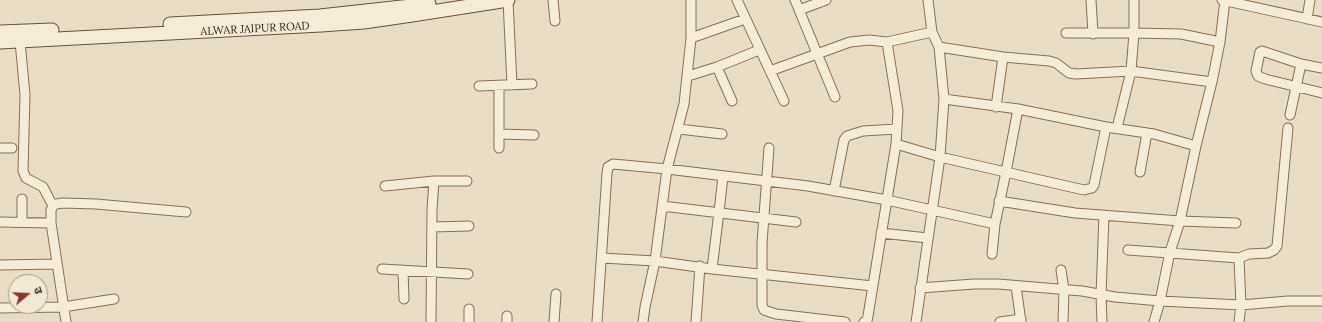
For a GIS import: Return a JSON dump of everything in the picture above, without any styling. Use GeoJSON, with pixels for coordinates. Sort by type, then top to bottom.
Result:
{"type":"FeatureCollection","features":[{"type":"Feature","properties":{"kind":"main road","name":"ALWAR JAIPUR ROAD"},"geometry":{"type":"LineString","coordinates":[[3,37],[320,16],[457,0]]}},
{"type":"Feature","properties":{"kind":"main road","name":"ALWAR JAIPUR ROAD"},"geometry":{"type":"LineString","coordinates":[[3,37],[20,41],[264,29],[364,22],[412,16],[508,0]]}},
{"type":"Feature","properties":{"kind":"street"},"geometry":{"type":"LineString","coordinates":[[508,0],[512,85]]}},
{"type":"Feature","properties":{"kind":"street"},"geometry":{"type":"LineString","coordinates":[[553,0],[555,21]]}},
{"type":"Feature","properties":{"kind":"street"},"geometry":{"type":"LineString","coordinates":[[643,322],[655,261],[667,169],[674,141],[679,129],[684,104],[691,38],[691,0]]}},
{"type":"Feature","properties":{"kind":"street"},"geometry":{"type":"LineString","coordinates":[[737,0],[744,19],[784,101]]}},
{"type":"Feature","properties":{"kind":"street"},"geometry":{"type":"LineString","coordinates":[[795,0],[835,97]]}},
{"type":"Feature","properties":{"kind":"street"},"geometry":{"type":"LineString","coordinates":[[799,10],[826,0]]}},
{"type":"Feature","properties":{"kind":"street"},"geometry":{"type":"LineString","coordinates":[[916,322],[940,157],[944,99],[939,47],[932,32],[928,0]]}},
{"type":"Feature","properties":{"kind":"street"},"geometry":{"type":"LineString","coordinates":[[1091,0],[1093,34]]}},
{"type":"Feature","properties":{"kind":"street"},"geometry":{"type":"LineString","coordinates":[[1117,128],[1131,71],[1134,33],[1134,0]]}},
{"type":"Feature","properties":{"kind":"street"},"geometry":{"type":"LineString","coordinates":[[1154,322],[1170,252],[1180,221],[1196,146],[1212,82],[1220,42],[1224,0],[1268,5],[1307,19],[1322,22]]}},
{"type":"Feature","properties":{"kind":"street"},"geometry":{"type":"LineString","coordinates":[[1307,19],[1310,0]]}},
{"type":"Feature","properties":{"kind":"street"},"geometry":{"type":"LineString","coordinates":[[691,38],[744,19]]}},
{"type":"Feature","properties":{"kind":"street"},"geometry":{"type":"LineString","coordinates":[[770,71],[850,42],[869,40],[887,42],[932,32]]}},
{"type":"Feature","properties":{"kind":"street"},"geometry":{"type":"LineString","coordinates":[[1066,33],[1181,34],[1220,42]]}},
{"type":"Feature","properties":{"kind":"street"},"geometry":{"type":"LineString","coordinates":[[20,41],[25,95],[23,172],[26,178],[43,187],[53,206]]}},
{"type":"Feature","properties":{"kind":"street"},"geometry":{"type":"LineString","coordinates":[[864,322],[868,316],[896,144],[898,111],[887,42]]}},
{"type":"Feature","properties":{"kind":"street"},"geometry":{"type":"LineString","coordinates":[[939,47],[1056,63],[1069,72],[1076,74],[1131,71],[1212,82]]}},
{"type":"Feature","properties":{"kind":"street"},"geometry":{"type":"LineString","coordinates":[[688,76],[717,67],[759,50]]}},
{"type":"Feature","properties":{"kind":"street"},"geometry":{"type":"LineString","coordinates":[[1322,68],[1302,64],[1262,51],[1260,52],[1256,71],[1258,76],[1322,93]]}},
{"type":"Feature","properties":{"kind":"street"},"geometry":{"type":"LineString","coordinates":[[996,107],[1003,56]]}},
{"type":"Feature","properties":{"kind":"street"},"geometry":{"type":"LineString","coordinates":[[1290,115],[1302,64]]}},
{"type":"Feature","properties":{"kind":"street"},"geometry":{"type":"LineString","coordinates":[[717,67],[732,101]]}},
{"type":"Feature","properties":{"kind":"street"},"geometry":{"type":"LineString","coordinates":[[480,86],[532,84]]}},
{"type":"Feature","properties":{"kind":"street"},"geometry":{"type":"LineString","coordinates":[[499,86],[499,148]]}},
{"type":"Feature","properties":{"kind":"street"},"geometry":{"type":"LineString","coordinates":[[944,99],[1018,109],[1106,127],[1146,133],[1196,146]]}},
{"type":"Feature","properties":{"kind":"street"},"geometry":{"type":"LineString","coordinates":[[992,254],[995,224],[1018,109]]}},
{"type":"Feature","properties":{"kind":"street"},"geometry":{"type":"LineString","coordinates":[[896,144],[940,157],[1084,190],[1092,188],[1094,185],[1106,127]]}},
{"type":"Feature","properties":{"kind":"street"},"geometry":{"type":"LineString","coordinates":[[1128,250],[1239,258],[1249,254],[1268,253],[1274,250],[1277,246],[1288,128]]}},
{"type":"Feature","properties":{"kind":"street"},"geometry":{"type":"LineString","coordinates":[[679,129],[722,134]]}},
{"type":"Feature","properties":{"kind":"street"},"geometry":{"type":"LineString","coordinates":[[834,191],[844,140],[847,136],[863,131],[897,129]]}},
{"type":"Feature","properties":{"kind":"street"},"geometry":{"type":"LineString","coordinates":[[1140,172],[1146,133]]}},
{"type":"Feature","properties":{"kind":"street"},"geometry":{"type":"LineString","coordinates":[[499,134],[534,135]]}},
{"type":"Feature","properties":{"kind":"street"},"geometry":{"type":"LineString","coordinates":[[0,148],[12,148]]}},
{"type":"Feature","properties":{"kind":"street"},"geometry":{"type":"LineString","coordinates":[[769,148],[763,218],[762,305],[764,310],[776,314],[845,322]]}},
{"type":"Feature","properties":{"kind":"street"},"geometry":{"type":"LineString","coordinates":[[597,322],[608,167],[613,164],[808,186],[887,200],[995,224]]}},
{"type":"Feature","properties":{"kind":"street"},"geometry":{"type":"LineString","coordinates":[[712,268],[723,176]]}},
{"type":"Feature","properties":{"kind":"street"},"geometry":{"type":"LineString","coordinates":[[385,186],[467,181]]}},
{"type":"Feature","properties":{"kind":"street"},"geometry":{"type":"LineString","coordinates":[[431,322],[434,182]]}},
{"type":"Feature","properties":{"kind":"street"},"geometry":{"type":"LineString","coordinates":[[22,199],[22,222]]}},
{"type":"Feature","properties":{"kind":"street"},"geometry":{"type":"LineString","coordinates":[[999,202],[1104,216],[1236,223]]}},
{"type":"Feature","properties":{"kind":"street"},"geometry":{"type":"LineString","coordinates":[[66,322],[51,223],[51,210],[53,206],[63,203],[96,204],[186,212]]}},
{"type":"Feature","properties":{"kind":"street"},"geometry":{"type":"LineString","coordinates":[[662,206],[796,222]]}},
{"type":"Feature","properties":{"kind":"street"},"geometry":{"type":"LineString","coordinates":[[1102,322],[1101,295],[1104,216]]}},
{"type":"Feature","properties":{"kind":"street"},"geometry":{"type":"LineString","coordinates":[[0,222],[51,223]]}},
{"type":"Feature","properties":{"kind":"street"},"geometry":{"type":"LineString","coordinates":[[432,228],[469,226]]}},
{"type":"Feature","properties":{"kind":"street"},"geometry":{"type":"LineString","coordinates":[[881,232],[928,238]]}},
{"type":"Feature","properties":{"kind":"street"},"geometry":{"type":"LineString","coordinates":[[602,258],[655,261],[873,286]]}},
{"type":"Feature","properties":{"kind":"street"},"geometry":{"type":"LineString","coordinates":[[1239,258],[1241,304],[1239,322]]}},
{"type":"Feature","properties":{"kind":"street"},"geometry":{"type":"LineString","coordinates":[[0,265],[57,264]]}},
{"type":"Feature","properties":{"kind":"street"},"geometry":{"type":"LineString","coordinates":[[696,322],[700,266]]}},
{"type":"Feature","properties":{"kind":"street"},"geometry":{"type":"LineString","coordinates":[[382,269],[468,274]]}},
{"type":"Feature","properties":{"kind":"street"},"geometry":{"type":"LineString","coordinates":[[403,270],[404,299]]}},
{"type":"Feature","properties":{"kind":"street"},"geometry":{"type":"LineString","coordinates":[[1062,270],[1064,290],[1063,322]]}},
{"type":"Feature","properties":{"kind":"street"},"geometry":{"type":"LineString","coordinates":[[920,288],[974,284],[1082,291],[1101,295],[1160,301],[1241,304],[1288,301],[1322,301]]}},
{"type":"Feature","properties":{"kind":"street"},"geometry":{"type":"LineString","coordinates":[[1000,322],[1021,321],[1016,286]]}},
{"type":"Feature","properties":{"kind":"street"},"geometry":{"type":"LineString","coordinates":[[554,322],[556,294]]}},
{"type":"Feature","properties":{"kind":"street"},"geometry":{"type":"LineString","coordinates":[[0,308],[63,307],[114,299]]}},
{"type":"Feature","properties":{"kind":"street"},"geometry":{"type":"LineString","coordinates":[[469,322],[470,309]]}}]}
